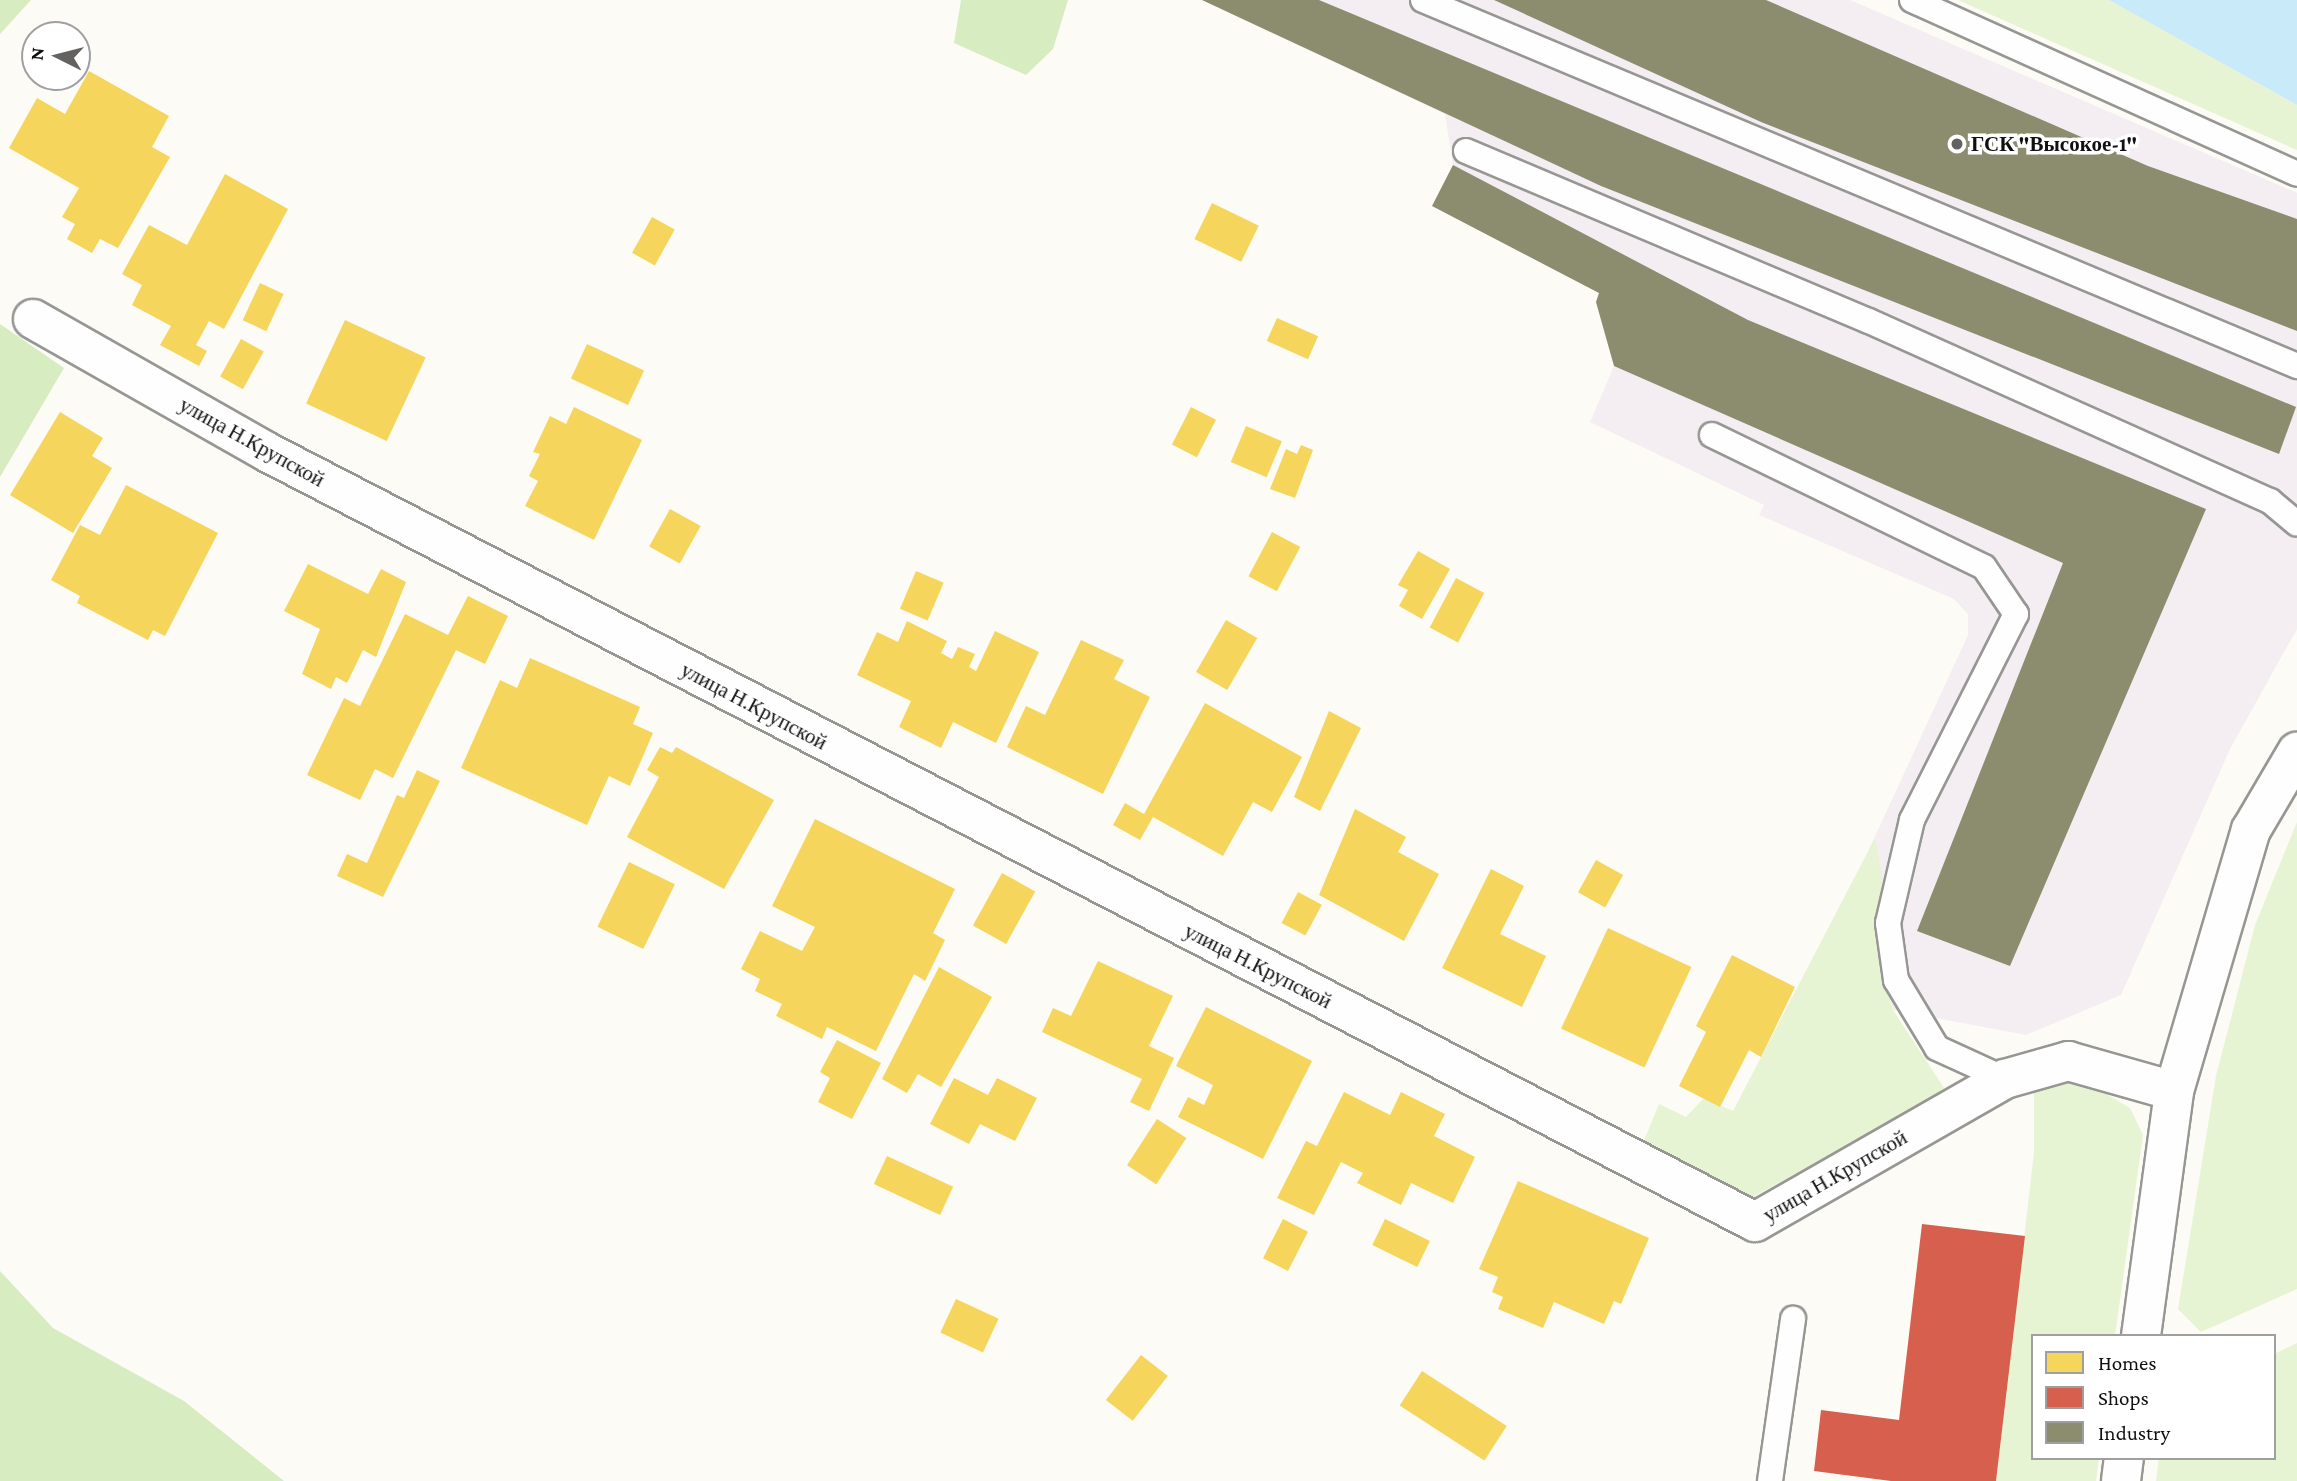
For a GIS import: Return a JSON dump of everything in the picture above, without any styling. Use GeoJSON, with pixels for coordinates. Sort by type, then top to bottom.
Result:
{"type":"FeatureCollection","features":[{"type":"Feature","properties":{"kind":"street","name":"улица Н.Крупской"},"geometry":{"type":"LineString","coordinates":[[33,319],[267,452],[1755,1222],[2005,1079],[2068,1061],[2174,1091]]}},
{"type":"Feature","properties":{"kind":"street"},"geometry":{"type":"LineString","coordinates":[[2141,1334],[2174,1091],[2251,830],[2297,752]]}},
{"type":"Feature","properties":{"kind":"street"},"geometry":{"type":"LineString","coordinates":[[2121,1481],[2124,1460]]}},
{"type":"Feature","properties":{"kind":"lane"},"geometry":{"type":"LineString","coordinates":[[1423,0],[2297,366]]}},
{"type":"Feature","properties":{"kind":"lane"},"geometry":{"type":"LineString","coordinates":[[1912,0],[2297,174]]}},
{"type":"Feature","properties":{"kind":"lane"},"geometry":{"type":"LineString","coordinates":[[1466,151],[2233,484],[2270,501],[2297,524]]}},
{"type":"Feature","properties":{"kind":"lane"},"geometry":{"type":"LineString","coordinates":[[1712,435],[1984,567],[2016,614],[1912,820],[1888,923],[1896,980],[1937,1048],[2005,1079]]}},
{"type":"Feature","properties":{"kind":"lane"},"geometry":{"type":"LineString","coordinates":[[1770,1481],[1793,1319]]}},
{"type":"Feature","properties":{"kind":"shaded area"},"geometry":{"type":"Polygon","coordinates":[[[1202,0],[1850,0],[2297,193],[2297,629],[2230,749],[2121,995],[2026,1035],[1893,1010],[1859,871],[1968,635],[1968,614],[1954,599],[1759,515],[1764,505],[1590,422],[1614,366],[1596,302],[1599,293],[1432,206],[1453,165],[1445,114],[1202,0]]]}},
{"type":"Feature","properties":{"kind":"green space"},"geometry":{"type":"Polygon","coordinates":[[[0,0],[31,0],[0,34],[0,0]]]}},
{"type":"Feature","properties":{"kind":"green space"},"geometry":{"type":"Polygon","coordinates":[[[961,0],[1068,0],[1053,49],[1026,75],[954,43],[961,0]]]}},
{"type":"Feature","properties":{"kind":"green space"},"geometry":{"type":"Polygon","coordinates":[[[1958,0],[2109,0],[2297,105],[2297,150],[1958,0]]]}},
{"type":"Feature","properties":{"kind":"green space"},"geometry":{"type":"Polygon","coordinates":[[[0,324],[64,368],[0,477],[0,324]]]}},
{"type":"Feature","properties":{"kind":"green space"},"geometry":{"type":"Polygon","coordinates":[[[2297,822],[2297,1289],[2201,1332],[2178,1309],[2216,1076],[2255,925],[2297,822]]]}},
{"type":"Feature","properties":{"kind":"green space"},"geometry":{"type":"Polygon","coordinates":[[[1875,838],[1882,875],[1878,949],[1893,1010],[1946,1091],[1751,1198],[1643,1143],[1659,1104],[1686,1117],[1704,1098],[1733,1111],[1875,838]]]}},
{"type":"Feature","properties":{"kind":"green space"},"geometry":{"type":"Polygon","coordinates":[[[2083,1080],[2130,1108],[2143,1135],[2115,1334],[2031,1334],[2031,1460],[2099,1460],[2096,1481],[1996,1481],[2034,1152],[2034,1088],[2083,1080]]]}},
{"type":"Feature","properties":{"kind":"green space"},"geometry":{"type":"Polygon","coordinates":[[[0,1271],[53,1328],[184,1401],[284,1481],[0,1481],[0,1271]]]}},
{"type":"Feature","properties":{"kind":"green space"},"geometry":{"type":"Polygon","coordinates":[[[2297,1343],[2297,1481],[2156,1481],[2159,1460],[2276,1460],[2276,1353],[2297,1343]]]}},
{"type":"Feature","properties":{"kind":"water"},"geometry":{"type":"Polygon","coordinates":[[[2109,0],[2297,0],[2297,105],[2109,0]]]}},
{"type":"Feature","properties":{"kind":"building: Homes"},"geometry":{"type":"Polygon","coordinates":[[[91,72],[169,116],[152,147],[170,157],[118,248],[100,239],[92,253],[67,239],[75,224],[62,217],[79,188],[9,148],[37,98],[65,114],[78,91],[91,91],[91,72]]]}},
{"type":"Feature","properties":{"kind":"building: Homes"},"geometry":{"type":"Polygon","coordinates":[[[225,174],[288,209],[224,329],[209,321],[196,345],[207,351],[199,366],[160,345],[171,326],[132,305],[142,285],[122,274],[149,225],[187,245],[225,174]]]}},
{"type":"Feature","properties":{"kind":"building: Homes"},"geometry":{"type":"Polygon","coordinates":[[[1212,203],[1259,226],[1241,262],[1194,239],[1212,203]]]}},
{"type":"Feature","properties":{"kind":"building: Homes"},"geometry":{"type":"Polygon","coordinates":[[[652,217],[675,230],[655,265],[632,253],[652,217]]]}},
{"type":"Feature","properties":{"kind":"building: Homes"},"geometry":{"type":"Polygon","coordinates":[[[260,283],[284,294],[266,331],[243,320],[260,283]]]}},
{"type":"Feature","properties":{"kind":"building: Homes"},"geometry":{"type":"Polygon","coordinates":[[[1277,318],[1318,336],[1308,359],[1267,341],[1277,318]]]}},
{"type":"Feature","properties":{"kind":"building: Homes"},"geometry":{"type":"Polygon","coordinates":[[[345,320],[426,358],[387,441],[306,403],[345,320]]]}},
{"type":"Feature","properties":{"kind":"building: Homes"},"geometry":{"type":"Polygon","coordinates":[[[241,339],[264,352],[243,389],[220,377],[241,339]]]}},
{"type":"Feature","properties":{"kind":"building: Homes"},"geometry":{"type":"Polygon","coordinates":[[[587,344],[644,371],[628,405],[571,378],[587,344]]]}},
{"type":"Feature","properties":{"kind":"building: Homes"},"geometry":{"type":"Polygon","coordinates":[[[574,407],[642,440],[594,540],[525,506],[538,481],[529,476],[540,454],[533,452],[550,416],[566,424],[574,407]]]}},
{"type":"Feature","properties":{"kind":"building: Homes"},"geometry":{"type":"Polygon","coordinates":[[[1191,407],[1216,420],[1197,457],[1172,444],[1191,407]]]}},
{"type":"Feature","properties":{"kind":"building: Homes"},"geometry":{"type":"Polygon","coordinates":[[[60,412],[103,438],[92,456],[112,468],[73,533],[10,495],[60,412]]]}},
{"type":"Feature","properties":{"kind":"building: Homes"},"geometry":{"type":"Polygon","coordinates":[[[1246,426],[1282,441],[1267,477],[1231,462],[1246,426]]]}},
{"type":"Feature","properties":{"kind":"building: Homes"},"geometry":{"type":"Polygon","coordinates":[[[1301,445],[1313,450],[1295,498],[1270,489],[1286,449],[1297,454],[1301,445]]]}},
{"type":"Feature","properties":{"kind":"building: Homes"},"geometry":{"type":"Polygon","coordinates":[[[126,485],[218,533],[165,636],[153,630],[148,640],[77,603],[80,596],[51,580],[80,525],[100,535],[126,485]]]}},
{"type":"Feature","properties":{"kind":"building: Homes"},"geometry":{"type":"Polygon","coordinates":[[[670,509],[701,526],[680,564],[649,547],[670,509]]]}},
{"type":"Feature","properties":{"kind":"building: Homes"},"geometry":{"type":"Polygon","coordinates":[[[1272,532],[1300,547],[1277,591],[1249,576],[1272,532]]]}},
{"type":"Feature","properties":{"kind":"building: Homes"},"geometry":{"type":"Polygon","coordinates":[[[1418,551],[1450,569],[1422,619],[1399,606],[1408,590],[1398,585],[1418,551]]]}},
{"type":"Feature","properties":{"kind":"building: Homes"},"geometry":{"type":"Polygon","coordinates":[[[308,564],[368,594],[381,569],[406,582],[376,657],[363,650],[347,683],[336,677],[331,689],[302,674],[320,629],[284,611],[308,564]]]}},
{"type":"Feature","properties":{"kind":"building: Homes"},"geometry":{"type":"Polygon","coordinates":[[[916,571],[944,583],[928,620],[900,609],[916,571]]]}},
{"type":"Feature","properties":{"kind":"building: Homes"},"geometry":{"type":"Polygon","coordinates":[[[1456,578],[1484,593],[1458,642],[1430,627],[1456,578]]]}},
{"type":"Feature","properties":{"kind":"building: Homes"},"geometry":{"type":"Polygon","coordinates":[[[468,596],[508,616],[485,664],[456,650],[393,778],[375,769],[360,800],[307,775],[344,698],[360,706],[405,614],[448,635],[468,596]]]}},
{"type":"Feature","properties":{"kind":"building: Homes"},"geometry":{"type":"Polygon","coordinates":[[[1226,620],[1257,638],[1227,690],[1196,672],[1226,620]]]}},
{"type":"Feature","properties":{"kind":"building: Homes"},"geometry":{"type":"Polygon","coordinates":[[[907,621],[947,641],[941,653],[952,659],[958,647],[975,654],[969,667],[976,671],[995,631],[1039,652],[996,743],[953,722],[941,748],[899,727],[911,701],[857,675],[877,632],[898,642],[907,621]]]}},
{"type":"Feature","properties":{"kind":"building: Homes"},"geometry":{"type":"Polygon","coordinates":[[[1081,640],[1124,660],[1114,679],[1150,697],[1103,794],[1007,747],[1026,706],[1045,715],[1081,640]]]}},
{"type":"Feature","properties":{"kind":"building: Homes"},"geometry":{"type":"Polygon","coordinates":[[[530,658],[640,707],[633,724],[653,733],[630,786],[609,776],[587,825],[461,768],[500,680],[517,688],[530,658]]]}},
{"type":"Feature","properties":{"kind":"building: Homes"},"geometry":{"type":"Polygon","coordinates":[[[1205,703],[1302,757],[1272,812],[1253,802],[1223,856],[1153,817],[1140,840],[1113,825],[1125,803],[1144,814],[1205,703]]]}},
{"type":"Feature","properties":{"kind":"building: Homes"},"geometry":{"type":"Polygon","coordinates":[[[1329,711],[1361,728],[1320,811],[1294,797],[1329,711]]]}},
{"type":"Feature","properties":{"kind":"building: Homes"},"geometry":{"type":"Polygon","coordinates":[[[660,747],[672,753],[676,747],[774,800],[724,889],[627,837],[659,777],[647,770],[660,747]]]}},
{"type":"Feature","properties":{"kind":"building: Homes"},"geometry":{"type":"Polygon","coordinates":[[[417,770],[440,781],[383,897],[337,876],[347,854],[367,863],[397,795],[404,798],[417,770]]]}},
{"type":"Feature","properties":{"kind":"building: Homes"},"geometry":{"type":"Polygon","coordinates":[[[1355,809],[1406,837],[1398,852],[1439,874],[1404,941],[1319,895],[1355,809]]]}},
{"type":"Feature","properties":{"kind":"building: Homes"},"geometry":{"type":"Polygon","coordinates":[[[815,819],[955,889],[933,933],[945,940],[925,981],[914,974],[876,1051],[827,1027],[822,1039],[776,1016],[782,1004],[755,991],[760,979],[741,969],[760,931],[802,951],[815,927],[772,906],[815,819]]]}},
{"type":"Feature","properties":{"kind":"building: Homes"},"geometry":{"type":"Polygon","coordinates":[[[1596,860],[1623,875],[1605,907],[1578,892],[1596,860]]]}},
{"type":"Feature","properties":{"kind":"building: Homes"},"geometry":{"type":"Polygon","coordinates":[[[629,862],[675,884],[643,949],[597,927],[629,862]]]}},
{"type":"Feature","properties":{"kind":"building: Homes"},"geometry":{"type":"Polygon","coordinates":[[[1491,869],[1524,886],[1500,934],[1546,956],[1522,1007],[1442,968],[1491,869]]]}},
{"type":"Feature","properties":{"kind":"building: Homes"},"geometry":{"type":"Polygon","coordinates":[[[1002,873],[1035,891],[1006,944],[973,925],[1002,873]]]}},
{"type":"Feature","properties":{"kind":"building: Homes"},"geometry":{"type":"Polygon","coordinates":[[[1298,892],[1322,905],[1305,936],[1282,923],[1298,892]]]}},
{"type":"Feature","properties":{"kind":"building: Homes"},"geometry":{"type":"Polygon","coordinates":[[[1608,928],[1691,967],[1644,1067],[1561,1029],[1608,928]]]}},
{"type":"Feature","properties":{"kind":"building: Homes"},"geometry":{"type":"Polygon","coordinates":[[[1732,955],[1795,987],[1761,1057],[1749,1050],[1720,1107],[1679,1086],[1706,1032],[1696,1026],[1732,955]]]}},
{"type":"Feature","properties":{"kind":"building: Homes"},"geometry":{"type":"Polygon","coordinates":[[[1098,961],[1173,996],[1149,1046],[1174,1058],[1149,1111],[1130,1102],[1142,1079],[1042,1032],[1053,1008],[1071,1016],[1098,961]]]}},
{"type":"Feature","properties":{"kind":"building: Homes"},"geometry":{"type":"Polygon","coordinates":[[[939,967],[992,997],[941,1087],[918,1074],[907,1093],[882,1079],[939,967]]]}},
{"type":"Feature","properties":{"kind":"building: Homes"},"geometry":{"type":"Polygon","coordinates":[[[1206,1007],[1312,1061],[1263,1159],[1178,1117],[1188,1097],[1204,1105],[1213,1085],[1176,1066],[1206,1007]]]}},
{"type":"Feature","properties":{"kind":"building: Homes"},"geometry":{"type":"Polygon","coordinates":[[[837,1040],[881,1063],[852,1119],[818,1102],[830,1078],[820,1072],[837,1040]]]}},
{"type":"Feature","properties":{"kind":"building: Homes"},"geometry":{"type":"Polygon","coordinates":[[[954,1078],[988,1095],[997,1078],[1037,1098],[1015,1141],[980,1124],[969,1144],[930,1124],[954,1078]]]}},
{"type":"Feature","properties":{"kind":"building: Homes"},"geometry":{"type":"Polygon","coordinates":[[[1344,1092],[1390,1115],[1401,1092],[1445,1114],[1434,1136],[1475,1157],[1453,1203],[1411,1183],[1401,1205],[1357,1183],[1363,1173],[1341,1162],[1314,1215],[1277,1198],[1306,1141],[1317,1146],[1344,1092]]]}},
{"type":"Feature","properties":{"kind":"building: Homes"},"geometry":{"type":"Polygon","coordinates":[[[1157,1119],[1186,1138],[1156,1184],[1127,1165],[1157,1119]]]}},
{"type":"Feature","properties":{"kind":"building: Homes"},"geometry":{"type":"Polygon","coordinates":[[[887,1156],[953,1187],[940,1215],[874,1184],[887,1156]]]}},
{"type":"Feature","properties":{"kind":"building: Homes"},"geometry":{"type":"Polygon","coordinates":[[[1518,1181],[1649,1238],[1621,1304],[1614,1301],[1604,1324],[1554,1302],[1543,1328],[1498,1309],[1503,1297],[1492,1292],[1498,1277],[1479,1269],[1518,1181]]]}},
{"type":"Feature","properties":{"kind":"building: Homes"},"geometry":{"type":"Polygon","coordinates":[[[1283,1219],[1308,1232],[1288,1271],[1263,1258],[1283,1219]]]}},
{"type":"Feature","properties":{"kind":"building: Homes"},"geometry":{"type":"Polygon","coordinates":[[[1385,1219],[1430,1241],[1417,1267],[1372,1245],[1385,1219]]]}},
{"type":"Feature","properties":{"kind":"building: Homes"},"geometry":{"type":"Polygon","coordinates":[[[956,1299],[999,1319],[983,1352],[940,1333],[956,1299]]]}},
{"type":"Feature","properties":{"kind":"building: Homes"},"geometry":{"type":"Polygon","coordinates":[[[1141,1355],[1168,1376],[1133,1421],[1106,1400],[1141,1355]]]}},
{"type":"Feature","properties":{"kind":"building: Homes"},"geometry":{"type":"Polygon","coordinates":[[[1422,1371],[1507,1426],[1484,1460],[1400,1405],[1422,1371]]]}},
{"type":"Feature","properties":{"kind":"building: Shops"},"geometry":{"type":"Polygon","coordinates":[[[1922,1224],[2025,1236],[1996,1481],[1891,1481],[1814,1471],[1821,1410],[1899,1420],[1922,1224]]]}},
{"type":"Feature","properties":{"kind":"building: Industry"},"geometry":{"type":"Polygon","coordinates":[[[1202,0],[1319,0],[2296,407],[2279,454],[1601,186],[1202,0]]]}},
{"type":"Feature","properties":{"kind":"building: Industry","name":"ГСК \"Высокое-1\""},"geometry":{"type":"Polygon","coordinates":[[[1494,0],[1766,0],[2148,166],[2297,219],[2297,331],[1761,122],[1494,0]]]}},
{"type":"Feature","properties":{"kind":"building: Industry"},"geometry":{"type":"Polygon","coordinates":[[[1453,165],[1748,320],[2206,509],[2010,966],[1917,931],[2063,563],[1614,366],[1596,302],[1599,293],[1432,206],[1453,165]]]}},
{"type":"Feature","properties":{"kind":"place","name":"ГСК \"Высокое-1\""},"geometry":{"type":"Point","coordinates":[1957,144]}}]}
